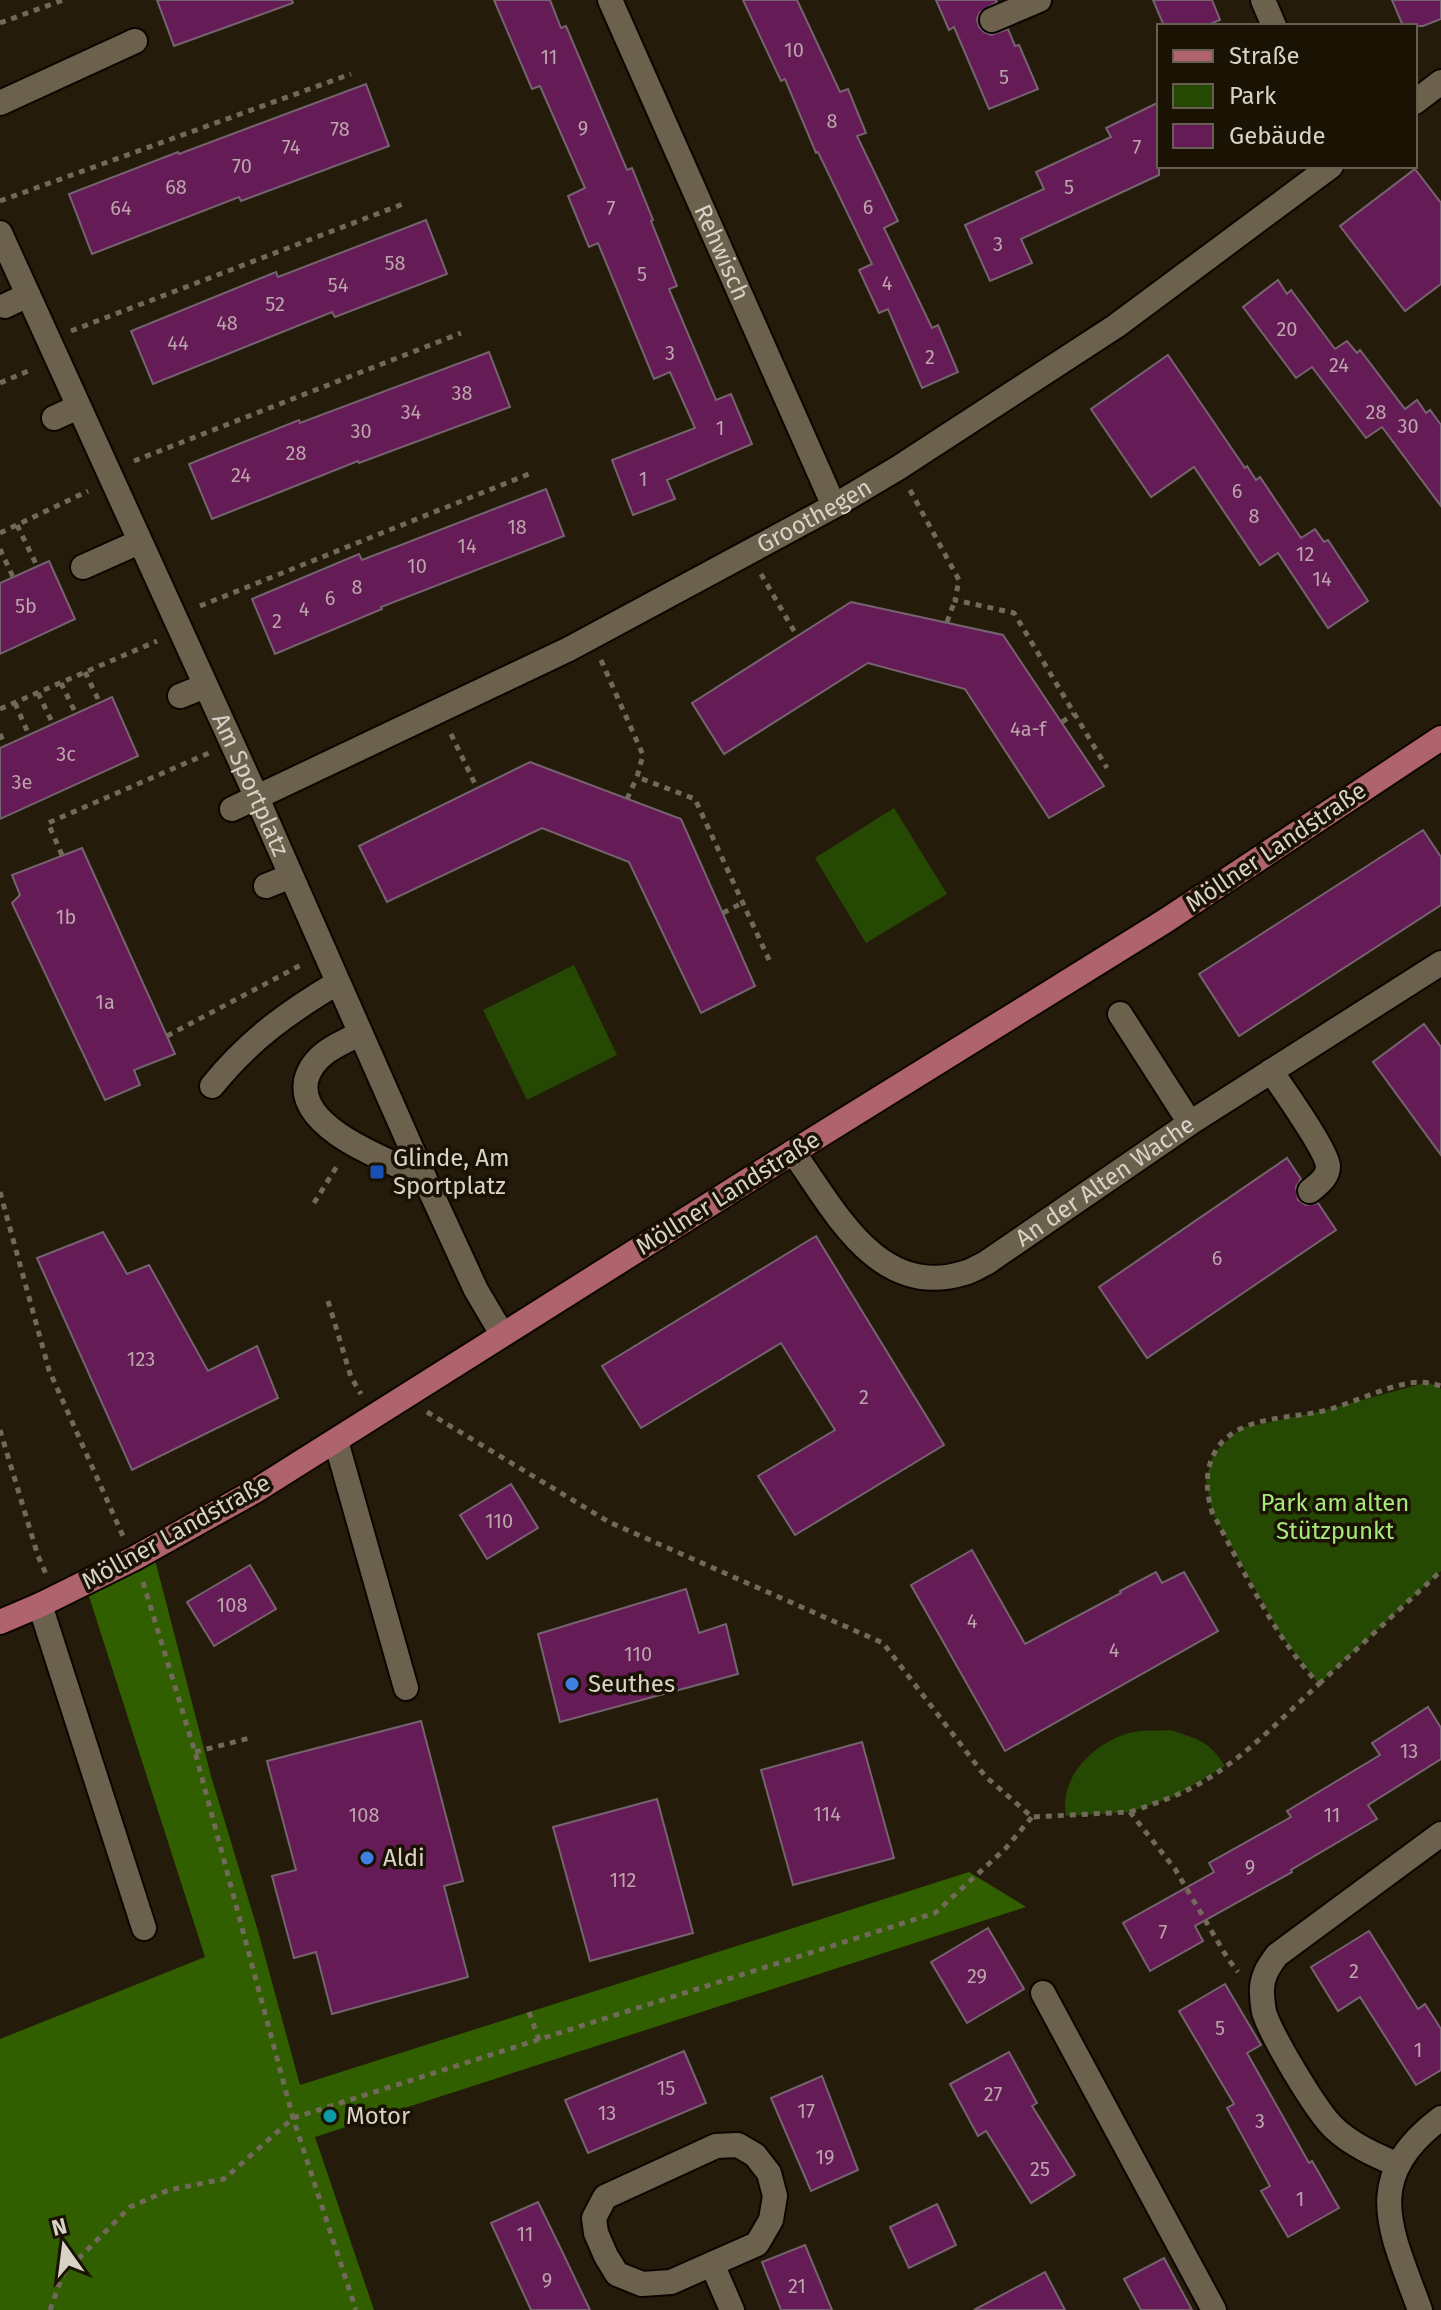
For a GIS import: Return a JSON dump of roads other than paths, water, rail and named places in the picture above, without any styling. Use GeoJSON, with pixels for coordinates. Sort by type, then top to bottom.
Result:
{"type":"FeatureCollection","features":[{"type":"Feature","properties":{"kind":"main road","name":"Möllner Landstraße"},"geometry":{"type":"LineString","coordinates":[[0,1622],[133,1559],[255,1491],[1165,921],[1441,738]]}},
{"type":"Feature","properties":{"kind":"street","name":"Rehwisch"},"geometry":{"type":"LineString","coordinates":[[610,0],[834,506]]}},
{"type":"Feature","properties":{"kind":"street"},"geometry":{"type":"LineString","coordinates":[[992,20],[1039,0]]}},
{"type":"Feature","properties":{"kind":"street"},"geometry":{"type":"LineString","coordinates":[[1263,0],[1273,24]]}},
{"type":"Feature","properties":{"kind":"street"},"geometry":{"type":"LineString","coordinates":[[0,103],[135,41]]}},
{"type":"Feature","properties":{"kind":"street"},"geometry":{"type":"LineString","coordinates":[[1417,100],[1441,82]]}},
{"type":"Feature","properties":{"kind":"street","name":"Groothegen"},"geometry":{"type":"LineString","coordinates":[[232,809],[591,637],[834,506],[898,468],[1116,326],[1328,168]]}},
{"type":"Feature","properties":{"kind":"street","name":"Am Sportplatz"},"geometry":{"type":"LineString","coordinates":[[0,233],[257,798],[424,1177],[476,1290],[502,1334]]}},
{"type":"Feature","properties":{"kind":"street"},"geometry":{"type":"LineString","coordinates":[[5,306],[28,295]]}},
{"type":"Feature","properties":{"kind":"street"},"geometry":{"type":"LineString","coordinates":[[54,418],[78,407]]}},
{"type":"Feature","properties":{"kind":"street"},"geometry":{"type":"LineString","coordinates":[[83,567],[139,542]]}},
{"type":"Feature","properties":{"kind":"street"},"geometry":{"type":"LineString","coordinates":[[180,696],[205,686]]}},
{"type":"Feature","properties":{"kind":"street"},"geometry":{"type":"LineString","coordinates":[[266,886],[291,876]]}},
{"type":"Feature","properties":{"kind":"street","name":"An der Alten Wache"},"geometry":{"type":"LineString","coordinates":[[793,1152],[866,1251],[886,1265],[909,1275],[936,1278],[964,1273],[986,1263],[1190,1123],[1441,964]]}},
{"type":"Feature","properties":{"kind":"street"},"geometry":{"type":"LineString","coordinates":[[212,1086],[255,1039],[285,1015],[337,983]]}},
{"type":"Feature","properties":{"kind":"street"},"geometry":{"type":"LineString","coordinates":[[1120,1014],[1190,1123]]}},
{"type":"Feature","properties":{"kind":"street"},"geometry":{"type":"LineString","coordinates":[[360,1034],[320,1056],[308,1073],[304,1093],[312,1111],[329,1129],[424,1177]]}},
{"type":"Feature","properties":{"kind":"street"},"geometry":{"type":"LineString","coordinates":[[1271,1071],[1322,1150],[1328,1167],[1325,1178],[1310,1191]]}},
{"type":"Feature","properties":{"kind":"street"},"geometry":{"type":"LineString","coordinates":[[336,1441],[406,1688]]}},
{"type":"Feature","properties":{"kind":"street"},"geometry":{"type":"LineString","coordinates":[[48,1601],[144,1928]]}},
{"type":"Feature","properties":{"kind":"street"},"geometry":{"type":"LineString","coordinates":[[1398,2165],[1347,2139],[1332,2127],[1272,2029],[1264,2010],[1261,1990],[1265,1971],[1277,1955],[1441,1834]]}},
{"type":"Feature","properties":{"kind":"street"},"geometry":{"type":"LineString","coordinates":[[1043,1993],[1214,2310]]}},
{"type":"Feature","properties":{"kind":"street"},"geometry":{"type":"LineString","coordinates":[[1420,2310],[1391,2230],[1388,2205],[1398,2165],[1409,2145],[1441,2118]]}},
{"type":"Feature","properties":{"kind":"street"},"geometry":{"type":"LineString","coordinates":[[738,2145],[755,2155],[769,2173],[775,2196],[771,2220],[757,2244],[712,2264],[671,2282],[642,2284],[617,2274],[596,2233],[594,2218],[605,2197],[625,2186],[716,2146],[738,2145]]}},
{"type":"Feature","properties":{"kind":"street"},"geometry":{"type":"LineString","coordinates":[[712,2264],[732,2310]]}},
{"type":"Feature","properties":{"kind":"place","name":"Glinde, Am Sportplatz"},"geometry":{"type":"Point","coordinates":[377,1172]}},
{"type":"Feature","properties":{"kind":"place","name":"Seuthes"},"geometry":{"type":"Point","coordinates":[572,1684]}},
{"type":"Feature","properties":{"kind":"place","name":"Aldi"},"geometry":{"type":"Point","coordinates":[367,1858]}},
{"type":"Feature","properties":{"kind":"place","name":"Motor"},"geometry":{"type":"Point","coordinates":[330,2116]}},
{"type":"Feature","properties":{"kind":"park label","name":"Park am alten Stützpunkt"},"geometry":{"type":"Point","coordinates":[1335,1517]}}]}
